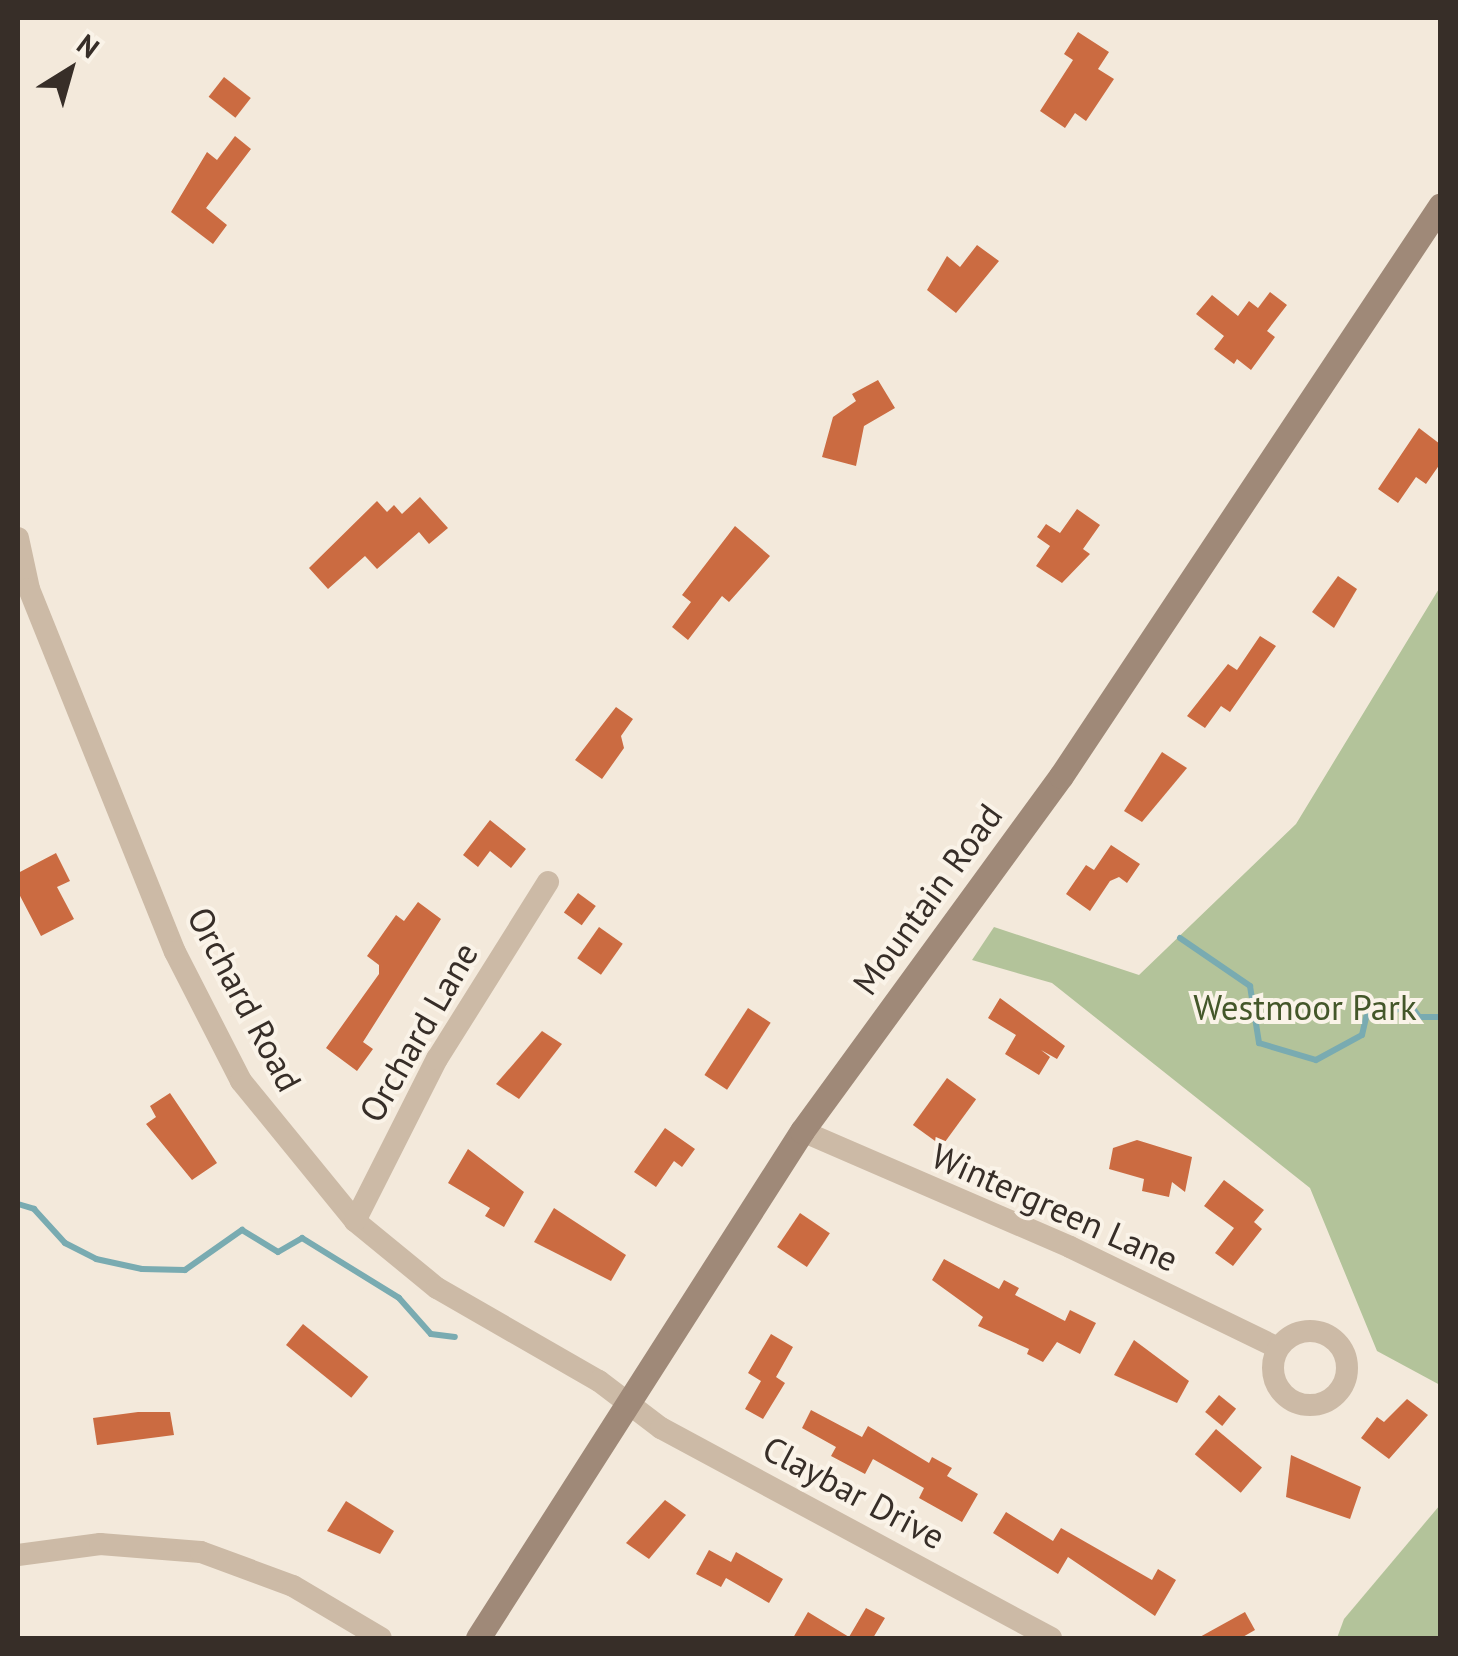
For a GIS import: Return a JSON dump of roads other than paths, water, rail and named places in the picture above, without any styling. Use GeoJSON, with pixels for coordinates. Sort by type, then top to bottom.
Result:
{"type":"FeatureCollection","features":[{"type":"Feature","properties":{"kind":"main road","name":"Mountain Road"},"geometry":{"type":"LineString","coordinates":[[478,1638],[802,1131],[1061,776],[1440,206]]}},
{"type":"Feature","properties":{"kind":"street","name":"Orchard Road"},"geometry":{"type":"LineString","coordinates":[[18,538],[30,588],[176,952],[242,1081],[355,1221],[471,1310],[626,1402]]}},
{"type":"Feature","properties":{"kind":"street","name":"Orchard Lane"},"geometry":{"type":"LineString","coordinates":[[355,1221],[438,1059],[548,882]]}},
{"type":"Feature","properties":{"kind":"street","name":"Wintergreen Lane"},"geometry":{"type":"LineString","coordinates":[[802,1131],[1070,1247],[1278,1348]]}},
{"type":"Feature","properties":{"kind":"street","name":"Claybar Drive"},"geometry":{"type":"LineString","coordinates":[[626,1402],[662,1428],[1052,1638]]}},
{"type":"Feature","properties":{"kind":"street"},"geometry":{"type":"LineString","coordinates":[[18,1556],[100,1544],[201,1552],[292,1586],[381,1638]]}},
{"type":"Feature","properties":{"kind":"waterway"},"geometry":{"type":"LineString","coordinates":[[1180,938],[1250,986],[1259,1043],[1316,1060],[1362,1035],[1368,1008],[1389,1014],[1409,1003],[1419,1017],[1440,1017]]}},
{"type":"Feature","properties":{"kind":"waterway"},"geometry":{"type":"LineString","coordinates":[[18,1204],[34,1209],[65,1243],[96,1259],[142,1269],[185,1270],[242,1230],[278,1252],[302,1238],[399,1298],[431,1334],[455,1337]]}},
{"type":"Feature","properties":{"kind":"park label","name":"Westmoor Park"},"geometry":{"type":"Point","coordinates":[1305,1007]}}]}
